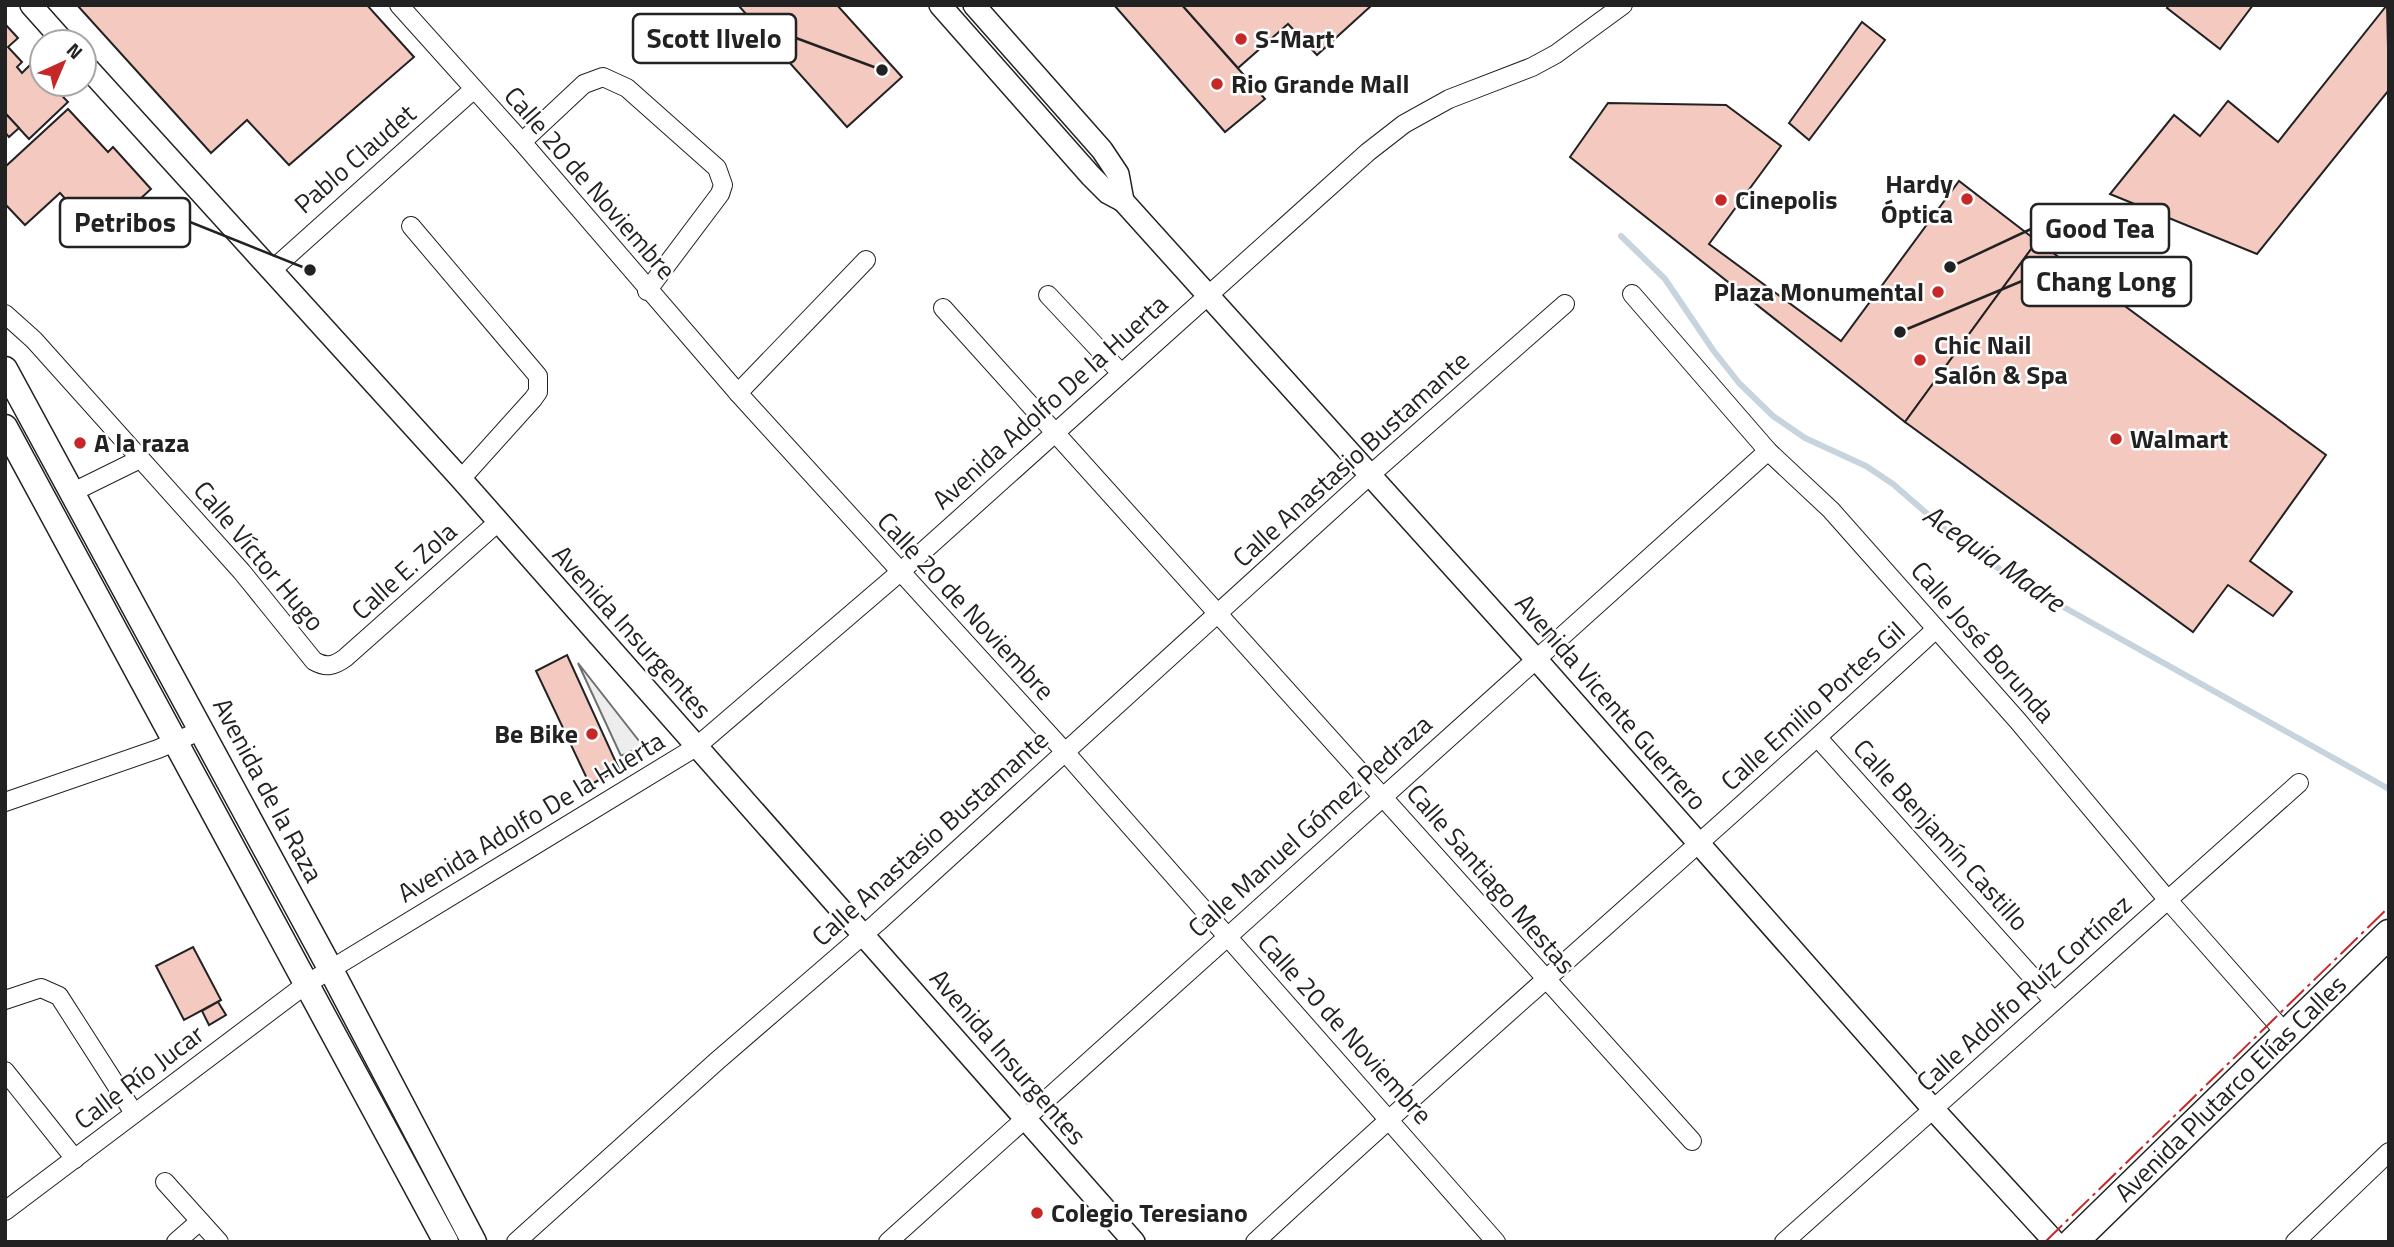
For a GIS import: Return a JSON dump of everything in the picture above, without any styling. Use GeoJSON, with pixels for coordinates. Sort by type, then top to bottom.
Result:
{"type":"FeatureCollection","features":[{"type":"Feature","properties":{"kind":"main road","name":"Avenida de la Raza"},"geometry":{"type":"LineString","coordinates":[[5,369],[331,970],[474,1242]]}},
{"type":"Feature","properties":{"kind":"main road"},"geometry":{"type":"LineString","coordinates":[[5,427],[446,1242]]}},
{"type":"Feature","properties":{"kind":"main road","name":"Avenida Plutarco Elías Calles"},"geometry":{"type":"LineString","coordinates":[[2073,1242],[2389,934]]}},
{"type":"Feature","properties":{"kind":"street"},"geometry":{"type":"LineString","coordinates":[[31,5],[52,28]]}},
{"type":"Feature","properties":{"kind":"street","name":"Calle 20 de Noviembre"},"geometry":{"type":"LineString","coordinates":[[399,5],[522,142],[738,393],[899,573],[1065,752],[1496,1242]]}},
{"type":"Feature","properties":{"kind":"street","name":"Avenida Vicente Guerrero"},"geometry":{"type":"LineString","coordinates":[[940,5],[1091,176],[1108,193],[1123,201],[1208,295],[1536,659],[1934,1110],[2055,1242]]}},
{"type":"Feature","properties":{"kind":"street","name":"Avenida Vicente Guerrero"},"geometry":{"type":"LineString","coordinates":[[974,5],[1102,150],[1118,174],[1123,201]]}},
{"type":"Feature","properties":{"kind":"street","name":"Avenida Adolfo De la Huerta"},"geometry":{"type":"LineString","coordinates":[[305,985],[696,747],[899,573],[1368,152],[1404,124],[1449,99],[1532,67],[1556,54],[1623,5]]}},
{"type":"Feature","properties":{"kind":"street"},"geometry":{"type":"LineString","coordinates":[[522,142],[584,84],[603,77],[627,88],[718,168],[723,185],[720,194],[648,291]]}},
{"type":"Feature","properties":{"kind":"street","name":"Avenida Insurgentes"},"geometry":{"type":"LineString","coordinates":[[98,79],[461,479],[497,523],[864,934],[1134,1242]]}},
{"type":"Feature","properties":{"kind":"street","name":"Pablo Claudet"},"geometry":{"type":"LineString","coordinates":[[272,270],[310,233],[474,89]]}},
{"type":"Feature","properties":{"kind":"street"},"geometry":{"type":"LineString","coordinates":[[411,226],[538,376],[538,392],[461,479]]}},
{"type":"Feature","properties":{"kind":"street"},"geometry":{"type":"LineString","coordinates":[[738,393],[866,260]]}},
{"type":"Feature","properties":{"kind":"street","name":"Calle José Borunda"},"geometry":{"type":"LineString","coordinates":[[1632,294],[1768,451],[1831,510],[2018,721],[2166,899],[2286,1034]]}},
{"type":"Feature","properties":{"kind":"street"},"geometry":{"type":"LineString","coordinates":[[1048,295],[1121,373]]}},
{"type":"Feature","properties":{"kind":"street","name":"Calle Anastasio Bustamante"},"geometry":{"type":"LineString","coordinates":[[516,1242],[717,1061],[864,934],[1370,475],[1565,304]]}},
{"type":"Feature","properties":{"kind":"street","name":"Calle Santiago Mestas"},"geometry":{"type":"LineString","coordinates":[[943,308],[1381,795],[1544,981],[1692,1141]]}},
{"type":"Feature","properties":{"kind":"street","name":"Calle Víctor Hugo"},"geometry":{"type":"LineString","coordinates":[[5,314],[34,340],[242,572],[314,661],[330,666],[345,658]]}},
{"type":"Feature","properties":{"kind":"street","name":"Calle Manuel Gómez Pedraza"},"geometry":{"type":"LineString","coordinates":[[888,1242],[1381,795],[1768,451]]}},
{"type":"Feature","properties":{"kind":"street"},"geometry":{"type":"LineString","coordinates":[[73,492],[140,459]]}},
{"type":"Feature","properties":{"kind":"street","name":"Calle E. Zola"},"geometry":{"type":"LineString","coordinates":[[345,658],[497,523]]}},
{"type":"Feature","properties":{"kind":"street","name":"Calle Emilio Portes Gil"},"geometry":{"type":"LineString","coordinates":[[1255,1242],[1389,1118],[1818,738],[1936,629]]}},
{"type":"Feature","properties":{"kind":"street"},"geometry":{"type":"LineString","coordinates":[[5,802],[202,730]]}},
{"type":"Feature","properties":{"kind":"street","name":"Calle Benjamín Castillo"},"geometry":{"type":"LineString","coordinates":[[1818,738],[2052,999]]}},
{"type":"Feature","properties":{"kind":"street","name":"Calle Adolfo Ruíz Cortínez"},"geometry":{"type":"LineString","coordinates":[[1784,1242],[1934,1110],[2052,999],[2299,783]]}},
{"type":"Feature","properties":{"kind":"street","name":"Calle Río Jucar"},"geometry":{"type":"LineString","coordinates":[[5,1210],[305,985]]}},
{"type":"Feature","properties":{"kind":"street"},"geometry":{"type":"LineString","coordinates":[[5,1000],[41,988],[59,996],[134,1113]]}},
{"type":"Feature","properties":{"kind":"street"},"geometry":{"type":"LineString","coordinates":[[5,1071],[75,1158]]}},
{"type":"Feature","properties":{"kind":"street"},"geometry":{"type":"LineString","coordinates":[[2295,1242],[2389,1152]]}},
{"type":"Feature","properties":{"kind":"street"},"geometry":{"type":"LineString","coordinates":[[165,1182],[219,1242]]}},
{"type":"Feature","properties":{"kind":"street"},"geometry":{"type":"LineString","coordinates":[[176,1242],[200,1222]]}},
{"type":"Feature","properties":{"kind":"shaded area"},"geometry":{"type":"Polygon","coordinates":[[[578,663],[643,746],[621,756],[578,663]]]}},
{"type":"Feature","properties":{"kind":"building"},"geometry":{"type":"Polygon","coordinates":[[[77,5],[367,5],[414,57],[289,165],[247,120],[211,153],[77,5]]]}},
{"type":"Feature","properties":{"kind":"building"},"geometry":{"type":"Polygon","coordinates":[[[738,5],[837,5],[902,77],[847,127],[738,5]]]}},
{"type":"Feature","properties":{"kind":"building","name":"Rio Grande Mall"},"geometry":{"type":"Polygon","coordinates":[[[1114,5],[1182,5],[1265,99],[1225,132],[1114,5]]]}},
{"type":"Feature","properties":{"kind":"building","name":"S-Mart"},"geometry":{"type":"Polygon","coordinates":[[[1182,5],[1372,5],[1317,55],[1288,24],[1238,68],[1182,5]]]}},
{"type":"Feature","properties":{"kind":"building"},"geometry":{"type":"Polygon","coordinates":[[[2169,5],[2253,5],[2220,49],[2167,8],[2169,5]]]}},
{"type":"Feature","properties":{"kind":"building"},"geometry":{"type":"Polygon","coordinates":[[[2387,5],[2389,90],[2257,254],[2110,194],[2174,115],[2200,136],[2228,101],[2278,142],[2387,5]]]}},
{"type":"Feature","properties":{"kind":"building"},"geometry":{"type":"Polygon","coordinates":[[[1862,22],[1885,40],[1809,140],[1789,123],[1862,22]]]}},
{"type":"Feature","properties":{"kind":"building"},"geometry":{"type":"Polygon","coordinates":[[[5,24],[18,38],[8,47],[22,62],[17,67],[22,73],[28,67],[28,98],[64,98],[68,102],[29,139],[5,113],[5,24]]]}},
{"type":"Feature","properties":{"kind":"building","name":"Plaza Monumental"},"geometry":{"type":"Polygon","coordinates":[[[1608,103],[1726,105],[1781,146],[1709,244],[1841,341],[1959,181],[2037,241],[1905,422],[1570,157],[1608,103]]]}},
{"type":"Feature","properties":{"kind":"building"},"geometry":{"type":"Polygon","coordinates":[[[68,109],[108,152],[113,147],[151,189],[90,245],[79,234],[89,225],[60,193],[25,225],[5,204],[5,167],[68,109]]]}},
{"type":"Feature","properties":{"kind":"building"},"geometry":{"type":"Polygon","coordinates":[[[5,113],[19,128],[9,137],[5,132],[5,113]]]}},
{"type":"Feature","properties":{"kind":"building","name":"Walmart"},"geometry":{"type":"Polygon","coordinates":[[[2037,241],[2326,455],[2250,561],[2292,592],[2273,616],[2228,585],[2193,632],[1905,422],[2037,241]]]}},
{"type":"Feature","properties":{"kind":"building"},"geometry":{"type":"Polygon","coordinates":[[[567,655],[619,769],[590,785],[536,671],[567,655]]]}},
{"type":"Feature","properties":{"kind":"building"},"geometry":{"type":"Polygon","coordinates":[[[193,947],[221,1000],[184,1020],[156,966],[193,947]]]}},
{"type":"Feature","properties":{"kind":"building"},"geometry":{"type":"Polygon","coordinates":[[[218,1002],[226,1015],[209,1025],[202,1011],[218,1002]]]}},
{"type":"Feature","properties":{"kind":"waterway","name":"Acequia Madre"},"geometry":{"type":"LineString","coordinates":[[1621,236],[1665,279],[1739,383],[1773,416],[1805,438],[1866,466],[1893,484],[1955,538],[2017,581],[2389,789]]}},
{"type":"Feature","properties":{"kind":"power"},"geometry":{"type":"LineString","coordinates":[[2045,1242],[2389,907]]}},
{"type":"Feature","properties":{"kind":"place","name":"S-Mart"},"geometry":{"type":"Point","coordinates":[1241,39]}},
{"type":"Feature","properties":{"kind":"place","name":"Scott Ilvelo"},"geometry":{"type":"Point","coordinates":[882,70]}},
{"type":"Feature","properties":{"kind":"place","name":"Rio Grande Mall"},"geometry":{"type":"Point","coordinates":[1217,84]}},
{"type":"Feature","properties":{"kind":"place","name":"Hardy Óptica"},"geometry":{"type":"Point","coordinates":[1967,199]}},
{"type":"Feature","properties":{"kind":"place","name":"Cinepolis"},"geometry":{"type":"Point","coordinates":[1721,200]}},
{"type":"Feature","properties":{"kind":"place","name":"Good Tea"},"geometry":{"type":"Point","coordinates":[1950,267]}},
{"type":"Feature","properties":{"kind":"place","name":"Petribos"},"geometry":{"type":"Point","coordinates":[310,270]}},
{"type":"Feature","properties":{"kind":"place","name":"Plaza Monumental"},"geometry":{"type":"Point","coordinates":[1938,292]}},
{"type":"Feature","properties":{"kind":"place","name":"Chang Long"},"geometry":{"type":"Point","coordinates":[1900,332]}},
{"type":"Feature","properties":{"kind":"place","name":"Chic Nail Salón & Spa"},"geometry":{"type":"Point","coordinates":[1920,360]}},
{"type":"Feature","properties":{"kind":"place","name":"Walmart"},"geometry":{"type":"Point","coordinates":[2116,439]}},
{"type":"Feature","properties":{"kind":"place","name":"A la raza"},"geometry":{"type":"Point","coordinates":[80,443]}},
{"type":"Feature","properties":{"kind":"place","name":"Be Bike"},"geometry":{"type":"Point","coordinates":[592,734]}},
{"type":"Feature","properties":{"kind":"place","name":"Colegio Teresiano"},"geometry":{"type":"Point","coordinates":[1037,1213]}}]}
